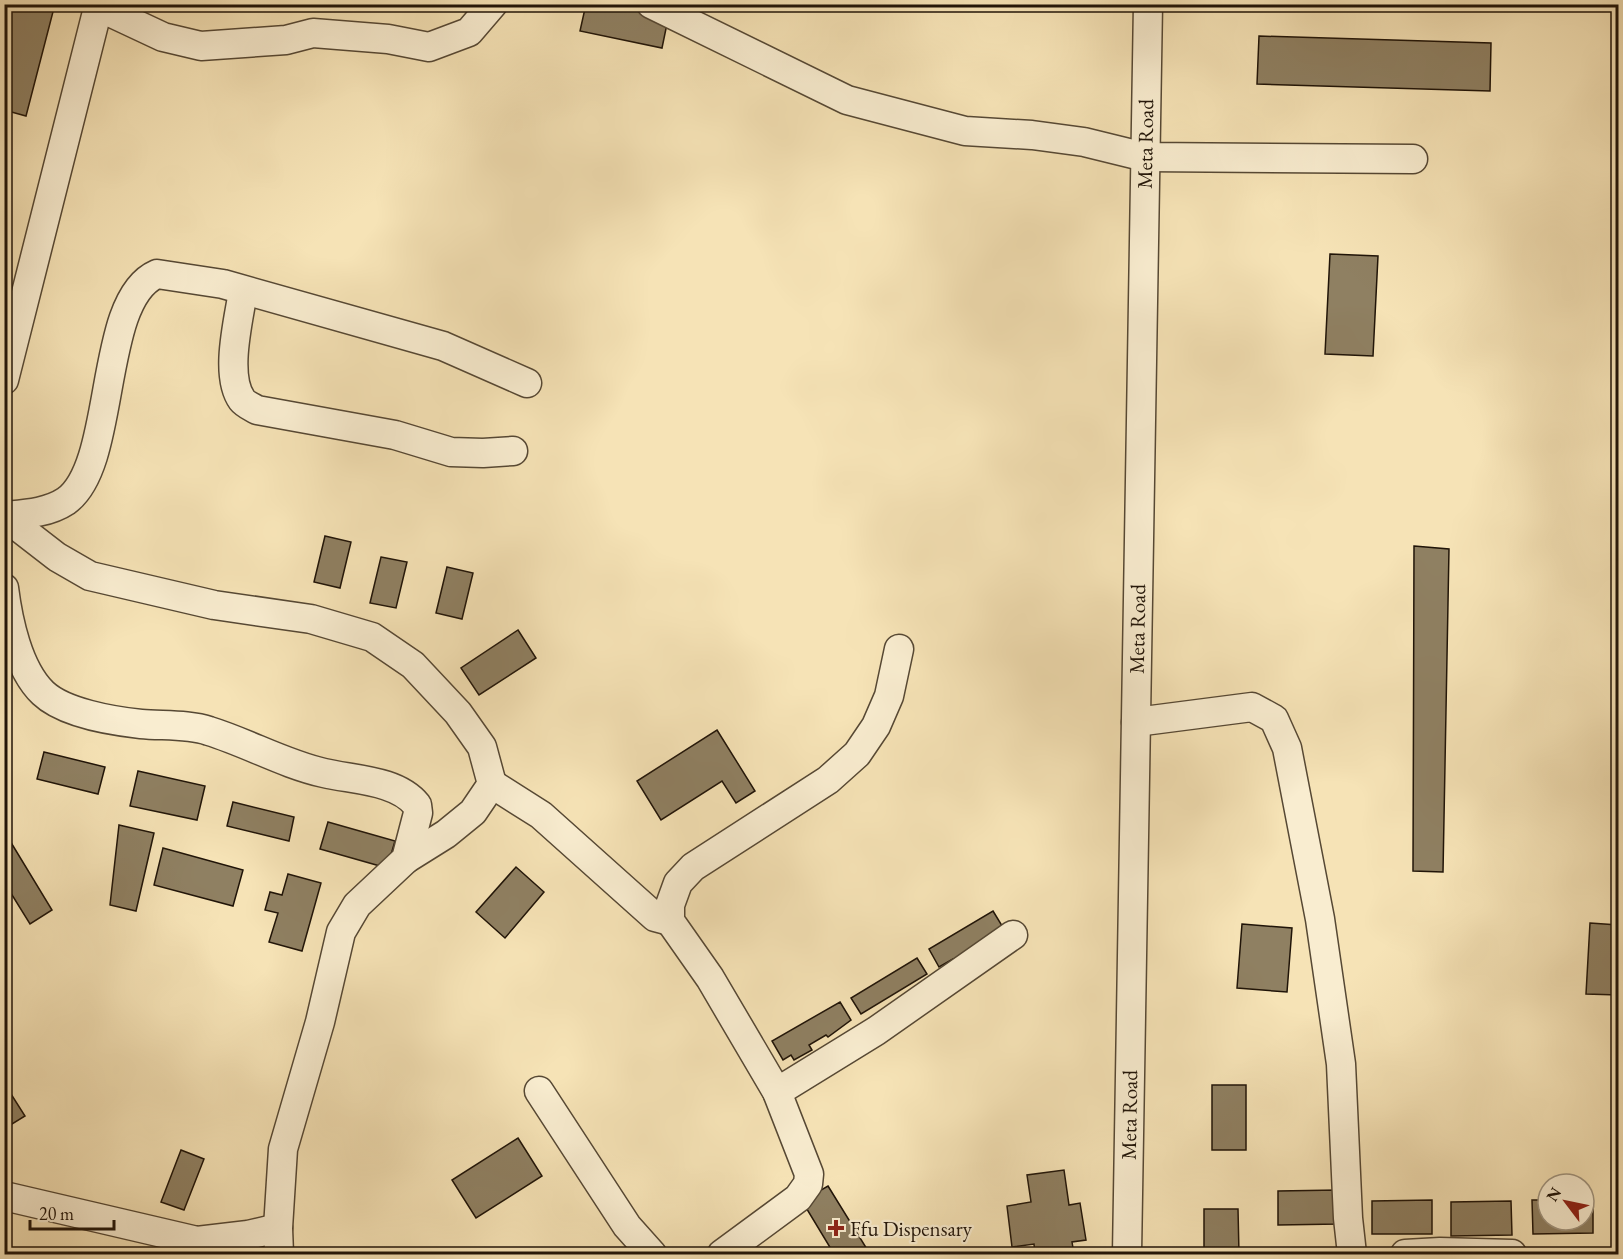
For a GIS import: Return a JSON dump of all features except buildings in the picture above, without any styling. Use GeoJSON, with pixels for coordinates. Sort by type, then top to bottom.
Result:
{"type":"FeatureCollection","features":[{"type":"Feature","properties":{"kind":"street"},"geometry":{"type":"LineString","coordinates":[[4,380],[99,6],[163,37],[201,46],[286,40],[313,33],[378,38],[429,48],[469,32],[493,4]]}},
{"type":"Feature","properties":{"kind":"street"},"geometry":{"type":"LineString","coordinates":[[651,4],[847,100],[965,131],[1032,135],[1084,142],[1145,157],[1413,159]]}},
{"type":"Feature","properties":{"kind":"street","name":"Meta Road"},"geometry":{"type":"LineString","coordinates":[[1126,1254],[1148,4]]}},
{"type":"Feature","properties":{"kind":"street"},"geometry":{"type":"LineString","coordinates":[[527,383],[443,346],[223,284],[157,274],[149,277],[130,304],[124,319],[104,402],[95,455],[78,489],[54,507],[30,514],[4,516],[57,557],[90,576],[214,605],[311,619],[372,637],[413,665],[458,713],[482,747],[492,784],[557,827],[607,877],[654,917],[670,921]]}},
{"type":"Feature","properties":{"kind":"street"},"geometry":{"type":"LineString","coordinates":[[243,291],[233,356],[235,388],[243,402],[257,410],[395,435],[452,452],[513,451]]}},
{"type":"Feature","properties":{"kind":"street"},"geometry":{"type":"LineString","coordinates":[[4,588],[9,624],[32,679],[43,693],[57,702],[113,721],[208,730],[268,756],[323,773],[402,790],[417,804],[418,813],[406,859]]}},
{"type":"Feature","properties":{"kind":"street"},"geometry":{"type":"LineString","coordinates":[[722,1254],[798,1197],[808,1184],[809,1174],[777,1092],[710,978],[670,921],[670,905],[678,884],[693,867],[828,780],[857,754],[876,726],[889,696],[898,650]]}},
{"type":"Feature","properties":{"kind":"street"},"geometry":{"type":"LineString","coordinates":[[1136,723],[1252,707],[1274,718],[1287,748],[1320,919],[1341,1064],[1347,1199],[1352,1254]]}},
{"type":"Feature","properties":{"kind":"street"},"geometry":{"type":"LineString","coordinates":[[4,1196],[196,1241],[248,1235],[279,1241],[283,1149],[317,1032],[342,932],[357,905],[406,859],[446,834],[473,813],[492,784]]}},
{"type":"Feature","properties":{"kind":"street"},"geometry":{"type":"LineString","coordinates":[[777,1092],[876,1031],[1013,935]]}},
{"type":"Feature","properties":{"kind":"street"},"geometry":{"type":"LineString","coordinates":[[539,1090],[627,1226],[652,1254]]}},
{"type":"Feature","properties":{"kind":"street"},"geometry":{"type":"LineString","coordinates":[[1406,1254],[1440,1252],[1512,1254]]}},
{"type":"Feature","properties":{"kind":"place","name":"Ffu Dispensary"},"geometry":{"type":"Point","coordinates":[836,1228]}}]}
